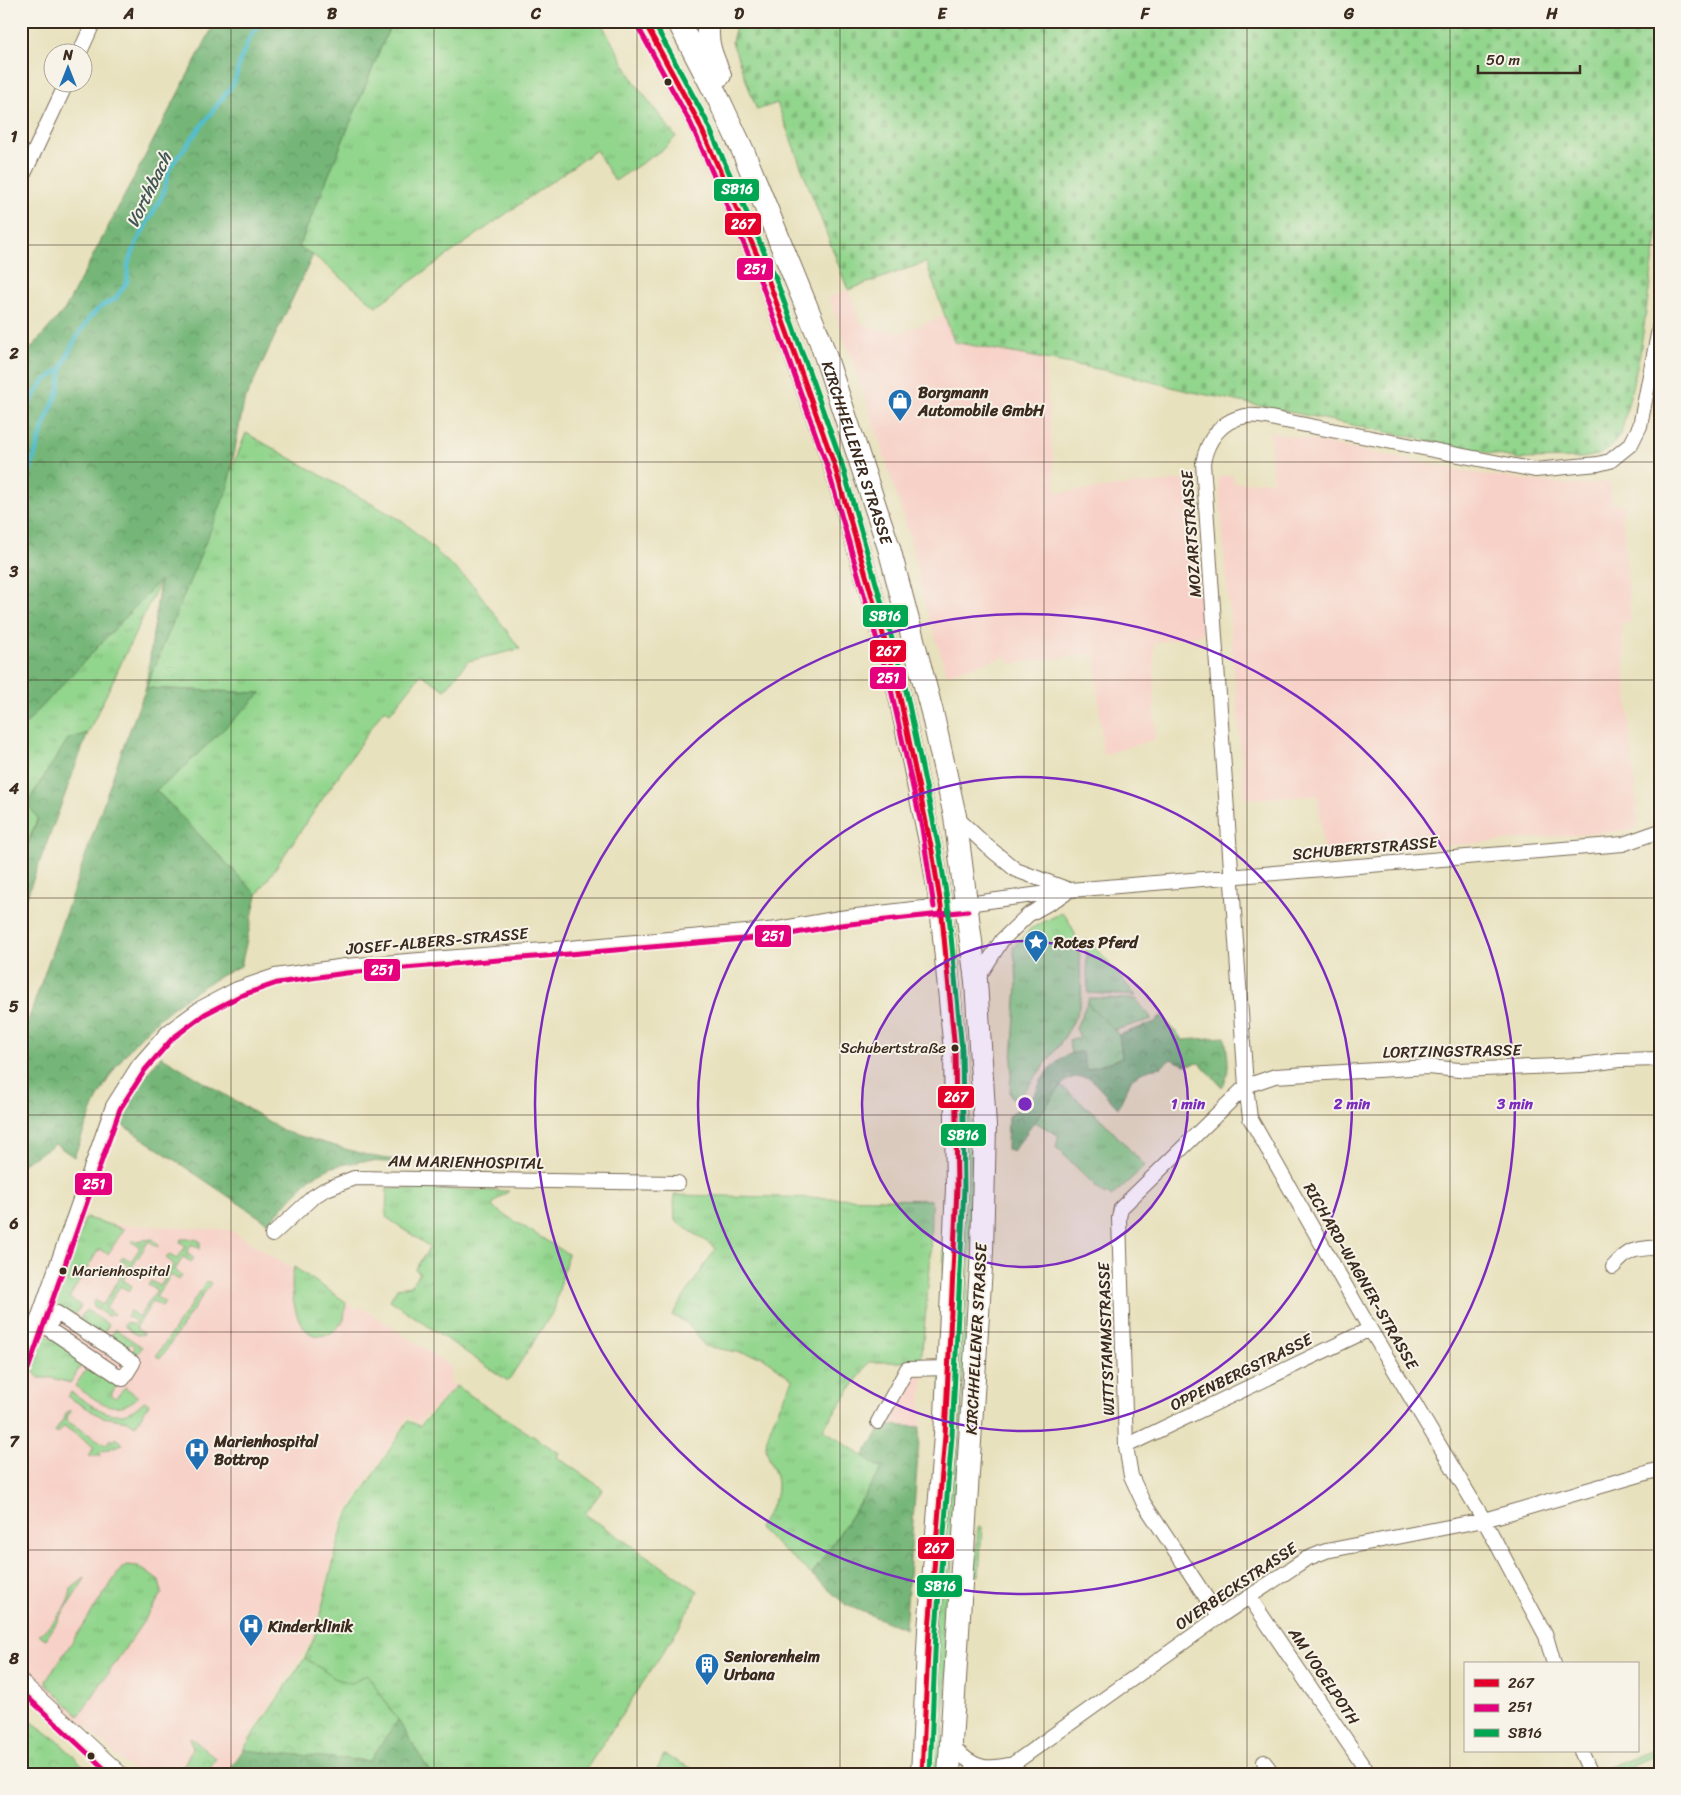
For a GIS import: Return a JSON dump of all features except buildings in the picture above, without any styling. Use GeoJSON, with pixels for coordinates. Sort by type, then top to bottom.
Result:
{"type":"FeatureCollection","features":[{"type":"Feature","properties":{"kind":"main road","name":"KIRCHHELLENER STRASSE"},"geometry":{"type":"LineString","coordinates":[[644,21],[698,121],[769,282],[834,464],[897,683],[928,827],[941,906],[955,1051],[957,1197],[945,1436],[929,1630],[922,1774]]}},
{"type":"Feature","properties":{"kind":"main road","name":"KIRCHHELLENER STRASSE"},"geometry":{"type":"LineString","coordinates":[[678,21],[743,151],[820,340],[889,548],[932,712],[955,816],[976,981],[984,1126],[982,1251],[949,1774]]}},
{"type":"Feature","properties":{"kind":"main road"},"geometry":{"type":"LineString","coordinates":[[709,21],[709,48],[723,83],[720,102]]}},
{"type":"Feature","properties":{"kind":"street"},"geometry":{"type":"LineString","coordinates":[[85,42],[94,21]]}},
{"type":"Feature","properties":{"kind":"street"},"geometry":{"type":"LineString","coordinates":[[21,180],[62,92]]}},
{"type":"Feature","properties":{"kind":"street","name":"MOZARTSTRASSE"},"geometry":{"type":"LineString","coordinates":[[1232,877],[1204,463],[1209,442],[1220,428],[1237,419],[1246,416],[1260,416],[1535,470],[1598,464],[1610,461],[1632,444],[1640,426],[1660,324]]}},
{"type":"Feature","properties":{"kind":"street","name":"SCHUBERTSTRASSE"},"geometry":{"type":"LineString","coordinates":[[955,816],[1016,870],[1070,890]]}},
{"type":"Feature","properties":{"kind":"street","name":"SCHUBERTSTRASSE"},"geometry":{"type":"LineString","coordinates":[[967,904],[1070,890],[1623,844],[1660,832]]}},
{"type":"Feature","properties":{"kind":"street","name":"RICHARD-WAGNER-STRASSE"},"geometry":{"type":"LineString","coordinates":[[1232,877],[1246,1086],[1250,1118],[1370,1329],[1484,1520],[1546,1636],[1553,1662]]}},
{"type":"Feature","properties":{"kind":"street","name":"SCHUBERTSTRASSE"},"geometry":{"type":"LineString","coordinates":[[976,981],[1002,940],[1028,915],[1070,890]]}},
{"type":"Feature","properties":{"kind":"street"},"geometry":{"type":"LineString","coordinates":[[941,906],[967,904]]}},
{"type":"Feature","properties":{"kind":"street","name":"JOSEF-ALBERS-STRASSE"},"geometry":{"type":"LineString","coordinates":[[21,1367],[112,1106],[139,1065],[168,1032],[201,1008],[237,990],[275,976],[345,966],[768,930],[840,918],[941,906]]}},
{"type":"Feature","properties":{"kind":"street","name":"LORTZINGSTRASSE"},"geometry":{"type":"LineString","coordinates":[[1246,1086],[1275,1076],[1418,1067],[1459,1070],[1562,1066],[1660,1058]]}},
{"type":"Feature","properties":{"kind":"street","name":"WITTSTAMMSTRASSE"},"geometry":{"type":"LineString","coordinates":[[1219,1617],[1143,1502],[1131,1476],[1126,1446],[1119,1218],[1121,1208],[1246,1086]]}},
{"type":"Feature","properties":{"kind":"street","name":"AM MARIENHOSPITAL"},"geometry":{"type":"LineString","coordinates":[[272,1235],[313,1197],[324,1190],[354,1178],[678,1183]]}},
{"type":"Feature","properties":{"kind":"street"},"geometry":{"type":"LineString","coordinates":[[1613,1267],[1622,1256],[1634,1249],[1660,1247]]}},
{"type":"Feature","properties":{"kind":"street"},"geometry":{"type":"LineString","coordinates":[[57,1313],[132,1364],[123,1379],[47,1328],[57,1313]]}},
{"type":"Feature","properties":{"kind":"street","name":"OPPENBERGSTRASSE"},"geometry":{"type":"LineString","coordinates":[[1126,1446],[1370,1329]]}},
{"type":"Feature","properties":{"kind":"street","name":"KIRCHHELLENER STRASSE"},"geometry":{"type":"LineString","coordinates":[[878,1422],[907,1369],[948,1368]]}},
{"type":"Feature","properties":{"kind":"street","name":"OVERBECKSTRASSE"},"geometry":{"type":"LineString","coordinates":[[950,1744],[960,1755],[971,1761],[984,1767],[1004,1769],[1219,1617],[1306,1559],[1326,1551],[1484,1520],[1660,1469]]}},
{"type":"Feature","properties":{"kind":"street","name":"AM VOGELPOTH"},"geometry":{"type":"LineString","coordinates":[[1250,1598],[1369,1774]]}},
{"type":"Feature","properties":{"kind":"street"},"geometry":{"type":"LineString","coordinates":[[21,1680],[121,1774]]}},
{"type":"Feature","properties":{"kind":"street"},"geometry":{"type":"LineString","coordinates":[[1580,1752],[1591,1774]]}},
{"type":"Feature","properties":{"kind":"street"},"geometry":{"type":"LineString","coordinates":[[1264,1762],[1273,1774]]}},
{"type":"Feature","properties":{"kind":"shaded area"},"geometry":{"type":"Polygon","coordinates":[[[848,290],[859,320],[865,325],[890,332],[902,332],[945,316],[954,342],[1044,359],[1056,493],[1191,479],[1203,634],[1154,643],[1155,739],[1103,755],[1095,653],[1011,664],[1007,656],[947,674],[925,605],[910,537],[865,396],[829,297],[848,290]]]}},
{"type":"Feature","properties":{"kind":"shaded area"},"geometry":{"type":"Polygon","coordinates":[[[1270,432],[1484,475],[1573,485],[1609,482],[1612,505],[1627,503],[1622,515],[1631,622],[1621,623],[1638,826],[1632,830],[1324,856],[1318,796],[1245,799],[1218,477],[1233,475],[1234,483],[1273,481],[1270,432]]]}},
{"type":"Feature","properties":{"kind":"shaded area","name":"Marienhospital Bottrop"},"geometry":{"type":"Polygon","coordinates":[[[87,1223],[230,1230],[356,1309],[361,1307],[428,1351],[451,1367],[450,1383],[456,1386],[418,1423],[408,1417],[342,1519],[313,1638],[226,1774],[136,1774],[21,1665],[21,1409],[87,1223]]]}},
{"type":"Feature","properties":{"kind":"shaded area"},"geometry":{"type":"Polygon","coordinates":[[[910,1374],[923,1375],[920,1427],[883,1425],[910,1374]]]}},
{"type":"Feature","properties":{"kind":"green space"},"geometry":{"type":"Polygon","coordinates":[[[216,21],[392,21],[299,247],[313,255],[244,402],[227,490],[146,688],[160,580],[21,729],[21,360],[65,309],[216,21]]]}},
{"type":"Feature","properties":{"kind":"green space"},"geometry":{"type":"Polygon","coordinates":[[[392,21],[600,21],[635,83],[676,137],[666,147],[615,181],[596,150],[376,306],[313,255],[299,247],[392,21]]]}},
{"type":"Feature","properties":{"kind":"green space"},"geometry":{"type":"Polygon","coordinates":[[[737,21],[1660,21],[1660,215],[1640,353],[1621,434],[1608,450],[1598,455],[1581,458],[1518,459],[1183,390],[1119,373],[954,342],[926,262],[848,290],[777,103],[757,110],[732,42],[737,21]]]}},
{"type":"Feature","properties":{"kind":"green space"},"geometry":{"type":"Polygon","coordinates":[[[246,433],[404,522],[474,586],[520,649],[468,661],[445,690],[421,674],[390,713],[384,709],[257,895],[156,790],[178,773],[260,693],[146,688],[246,433]]]}},
{"type":"Feature","properties":{"kind":"green space"},"geometry":{"type":"Polygon","coordinates":[[[161,579],[88,733],[68,740],[21,860],[21,729],[161,579]]]}},
{"type":"Feature","properties":{"kind":"green space"},"geometry":{"type":"Polygon","coordinates":[[[146,688],[261,693],[178,773],[156,790],[257,895],[241,966],[185,998],[151,1026],[122,1058],[99,1095],[74,1157],[55,1144],[21,1165],[21,1041],[121,753],[146,688]]]}},
{"type":"Feature","properties":{"kind":"green space"},"geometry":{"type":"Polygon","coordinates":[[[88,733],[21,912],[21,860],[38,819],[27,803],[68,739],[88,733]]]}},
{"type":"Feature","properties":{"kind":"green space"},"geometry":{"type":"Polygon","coordinates":[[[1061,913],[1064,914],[1071,926],[1078,944],[1080,957],[1080,1003],[1070,1027],[1055,1051],[1021,1096],[1013,1099],[1010,1093],[1017,985],[1013,948],[1030,929],[1061,913]]]}},
{"type":"Feature","properties":{"kind":"green space"},"geometry":{"type":"Polygon","coordinates":[[[955,930],[967,1041],[974,1191],[941,1774],[931,1774],[952,931],[955,930]]]}},
{"type":"Feature","properties":{"kind":"green space"},"geometry":{"type":"Polygon","coordinates":[[[1086,940],[1090,941],[1136,996],[1088,993],[1086,940]]]}},
{"type":"Feature","properties":{"kind":"green space"},"geometry":{"type":"Polygon","coordinates":[[[1089,998],[1136,999],[1152,1019],[1114,1030],[1087,1003],[1089,998]]]}},
{"type":"Feature","properties":{"kind":"green space"},"geometry":{"type":"Polygon","coordinates":[[[1087,1003],[1119,1035],[1122,1058],[1086,1070],[1082,1052],[1071,1054],[1069,1040],[1080,1037],[1076,1028],[1087,1003]]]}},
{"type":"Feature","properties":{"kind":"green space"},"geometry":{"type":"Polygon","coordinates":[[[1162,1016],[1183,1040],[1225,1037],[1228,1069],[1222,1087],[1200,1063],[1185,1065],[1171,1059],[1161,1067],[1149,1069],[1132,1078],[1118,1108],[1090,1078],[1074,1077],[1067,1080],[1061,1086],[1013,1151],[1007,1149],[1008,1116],[1030,1099],[1044,1076],[1058,1061],[1070,1054],[1082,1052],[1087,1070],[1122,1058],[1119,1035],[1155,1022],[1162,1016]]]}},
{"type":"Feature","properties":{"kind":"green space"},"geometry":{"type":"Polygon","coordinates":[[[161,1056],[286,1132],[370,1156],[415,1163],[362,1161],[332,1167],[310,1178],[268,1223],[118,1122],[130,1097],[161,1056]]]}},
{"type":"Feature","properties":{"kind":"green space"},"geometry":{"type":"Polygon","coordinates":[[[1061,1086],[1101,1119],[1145,1166],[1111,1197],[1107,1193],[1105,1195],[1056,1147],[1059,1136],[1034,1121],[1061,1086]]]}},
{"type":"Feature","properties":{"kind":"green space"},"geometry":{"type":"Polygon","coordinates":[[[387,1188],[509,1191],[495,1201],[492,1207],[568,1254],[554,1310],[508,1381],[390,1300],[397,1288],[411,1286],[420,1273],[415,1269],[430,1247],[386,1217],[387,1188]]]}},
{"type":"Feature","properties":{"kind":"green space"},"geometry":{"type":"Polygon","coordinates":[[[674,1195],[931,1200],[930,1267],[921,1362],[869,1362],[823,1429],[882,1469],[812,1575],[758,1528],[771,1508],[777,1486],[767,1451],[767,1438],[777,1412],[793,1380],[763,1357],[705,1346],[687,1323],[672,1315],[716,1248],[675,1221],[674,1195]]]}},
{"type":"Feature","properties":{"kind":"green space"},"geometry":{"type":"Polygon","coordinates":[[[85,1219],[124,1229],[108,1254],[99,1249],[69,1298],[81,1306],[73,1318],[55,1306],[85,1219]]]}},
{"type":"Feature","properties":{"kind":"green space"},"geometry":{"type":"Polygon","coordinates":[[[153,1239],[158,1244],[158,1247],[149,1241],[123,1280],[132,1286],[129,1291],[120,1286],[106,1308],[114,1314],[107,1316],[94,1307],[94,1300],[103,1305],[128,1265],[120,1260],[123,1256],[131,1261],[140,1248],[132,1242],[153,1239]]]}},
{"type":"Feature","properties":{"kind":"green space"},"geometry":{"type":"Polygon","coordinates":[[[181,1239],[200,1241],[200,1249],[192,1244],[186,1253],[194,1258],[191,1262],[183,1257],[175,1270],[182,1276],[179,1280],[171,1275],[156,1297],[165,1302],[162,1306],[153,1301],[136,1328],[144,1334],[137,1335],[125,1327],[126,1322],[133,1325],[136,1321],[127,1316],[130,1311],[139,1317],[157,1290],[148,1285],[151,1281],[160,1286],[174,1264],[166,1258],[169,1255],[177,1259],[186,1246],[180,1242],[181,1239]]]}},
{"type":"Feature","properties":{"kind":"green space"},"geometry":{"type":"Polygon","coordinates":[[[294,1267],[346,1302],[344,1320],[333,1333],[318,1336],[310,1333],[298,1318],[292,1285],[294,1267]]]}},
{"type":"Feature","properties":{"kind":"green space"},"geometry":{"type":"Polygon","coordinates":[[[207,1281],[211,1283],[160,1359],[156,1356],[207,1281]]]}},
{"type":"Feature","properties":{"kind":"green space"},"geometry":{"type":"Polygon","coordinates":[[[86,1310],[109,1325],[101,1336],[78,1321],[86,1310]]]}},
{"type":"Feature","properties":{"kind":"green space"},"geometry":{"type":"Polygon","coordinates":[[[115,1329],[142,1347],[135,1358],[130,1355],[135,1347],[131,1343],[125,1352],[108,1341],[115,1329]]]}},
{"type":"Feature","properties":{"kind":"green space"},"geometry":{"type":"Polygon","coordinates":[[[46,1334],[85,1360],[70,1383],[52,1378],[39,1378],[33,1371],[46,1334]]]}},
{"type":"Feature","properties":{"kind":"green space"},"geometry":{"type":"Polygon","coordinates":[[[90,1364],[120,1383],[111,1395],[116,1398],[125,1387],[138,1397],[122,1406],[106,1405],[75,1386],[90,1364]]]}},
{"type":"Feature","properties":{"kind":"green space"},"geometry":{"type":"Polygon","coordinates":[[[456,1386],[559,1453],[557,1457],[603,1489],[585,1514],[698,1591],[678,1629],[583,1774],[431,1774],[398,1721],[369,1761],[243,1750],[305,1658],[314,1638],[344,1521],[408,1421],[420,1426],[456,1386]]]}},
{"type":"Feature","properties":{"kind":"green space"},"geometry":{"type":"Polygon","coordinates":[[[71,1392],[89,1404],[108,1413],[126,1413],[135,1409],[144,1401],[149,1404],[135,1426],[128,1421],[102,1417],[68,1397],[71,1392]]]}},
{"type":"Feature","properties":{"kind":"green space"},"geometry":{"type":"Polygon","coordinates":[[[68,1411],[71,1411],[65,1420],[106,1445],[110,1439],[113,1441],[115,1438],[123,1444],[100,1452],[100,1456],[88,1456],[94,1447],[64,1426],[57,1434],[55,1432],[68,1411]]]}},
{"type":"Feature","properties":{"kind":"green space"},"geometry":{"type":"Polygon","coordinates":[[[883,1425],[920,1427],[905,1629],[846,1605],[812,1575],[882,1469],[863,1456],[883,1425]]]}},
{"type":"Feature","properties":{"kind":"green space"},"geometry":{"type":"Polygon","coordinates":[[[982,1527],[979,1576],[974,1574],[978,1528],[982,1527]]]}},
{"type":"Feature","properties":{"kind":"green space"},"geometry":{"type":"Polygon","coordinates":[[[127,1565],[138,1566],[159,1581],[162,1594],[79,1716],[46,1681],[118,1573],[127,1565]]]}},
{"type":"Feature","properties":{"kind":"green space"},"geometry":{"type":"Polygon","coordinates":[[[86,1577],[46,1639],[39,1635],[64,1609],[71,1589],[86,1577]]]}},
{"type":"Feature","properties":{"kind":"green space"},"geometry":{"type":"Polygon","coordinates":[[[305,1658],[336,1679],[352,1683],[367,1674],[398,1720],[369,1761],[243,1750],[305,1658]]]}},
{"type":"Feature","properties":{"kind":"green space"},"geometry":{"type":"Polygon","coordinates":[[[21,1714],[58,1741],[92,1774],[21,1774],[21,1714]]]}},
{"type":"Feature","properties":{"kind":"green space"},"geometry":{"type":"Polygon","coordinates":[[[398,1720],[431,1774],[227,1774],[243,1750],[369,1761],[398,1720]]]}},
{"type":"Feature","properties":{"kind":"green space"},"geometry":{"type":"Polygon","coordinates":[[[190,1737],[216,1758],[206,1774],[176,1774],[184,1765],[192,1749],[190,1737]]]}},
{"type":"Feature","properties":{"kind":"green space"},"geometry":{"type":"Polygon","coordinates":[[[1660,1746],[1660,1753],[1614,1774],[1605,1769],[1660,1746]]]}},
{"type":"Feature","properties":{"kind":"green space"},"geometry":{"type":"Polygon","coordinates":[[[664,1755],[703,1774],[689,1774],[682,1770],[680,1774],[655,1774],[664,1755]]]}},
{"type":"Feature","properties":{"kind":"waterway","name":"Vorthbach"},"geometry":{"type":"LineString","coordinates":[[21,486],[29,474],[45,422],[58,393],[62,368],[72,345],[90,317],[103,305],[115,299],[127,282],[128,265],[137,242],[163,194],[170,167],[234,83],[241,58],[251,35],[264,21]]}},
{"type":"Feature","properties":{"kind":"waterway","name":"Vorthbach"},"geometry":{"type":"LineString","coordinates":[[21,416],[43,382],[62,368]]}},
{"type":"Feature","properties":{"kind":"transit line","name":"267"},"geometry":{"type":"LineString","coordinates":[[644,21],[698,121],[769,282],[834,464],[897,683],[932,851],[941,906],[955,1051],[957,1188],[945,1436],[929,1630],[922,1774]]}},
{"type":"Feature","properties":{"kind":"transit line","name":"SB16"},"geometry":{"type":"LineString","coordinates":[[653,21],[705,118],[776,279],[841,461],[904,681],[939,849],[948,905],[962,1050],[964,1188],[952,1436],[936,1630],[930,1774]]}},
{"type":"Feature","properties":{"kind":"transit line","name":"251"},"geometry":{"type":"LineString","coordinates":[[637,25],[691,124],[762,285],[827,466],[890,685],[922,828],[934,907]]}},
{"type":"Feature","properties":{"kind":"transit line","name":"251"},"geometry":{"type":"LineString","coordinates":[[28,1369],[120,1109],[145,1070],[173,1038],[205,1014],[240,996],[277,983],[346,973],[779,936],[841,925],[968,911]]}},
{"type":"Feature","properties":{"kind":"transit line","name":"251"},"geometry":{"type":"LineString","coordinates":[[21,1691],[110,1774]]}},
{"type":"Feature","properties":{"kind":"place","name":"Borgmann Automobile GmbH"},"geometry":{"type":"Point","coordinates":[900,422]}},
{"type":"Feature","properties":{"kind":"place","name":"Rotes Pferd"},"geometry":{"type":"Point","coordinates":[1036,963]}},
{"type":"Feature","properties":{"kind":"place","name":"Schubertstraße"},"geometry":{"type":"Point","coordinates":[955,1048]}},
{"type":"Feature","properties":{"kind":"place","name":"Marienhospital"},"geometry":{"type":"Point","coordinates":[63,1271]}},
{"type":"Feature","properties":{"kind":"place","name":"Marienhospital Bottrop"},"geometry":{"type":"Point","coordinates":[197,1471]}},
{"type":"Feature","properties":{"kind":"place","name":"Kinderklinik"},"geometry":{"type":"Point","coordinates":[251,1647]}},
{"type":"Feature","properties":{"kind":"place","name":"Seniorenheim Urbana"},"geometry":{"type":"Point","coordinates":[707,1686]}}]}
